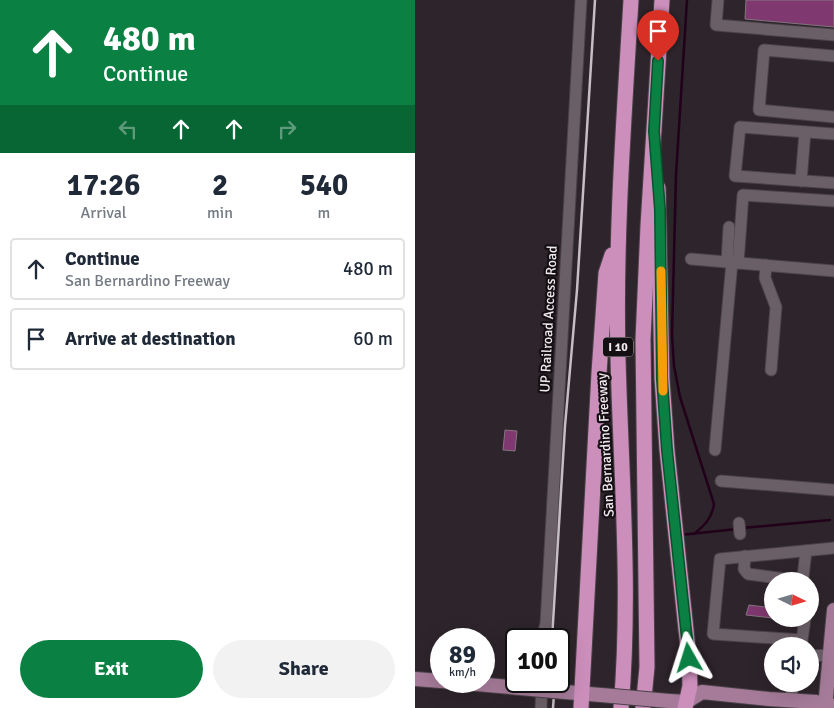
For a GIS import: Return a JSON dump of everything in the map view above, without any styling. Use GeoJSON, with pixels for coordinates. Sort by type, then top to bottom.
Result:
{"type":"FeatureCollection","features":[{"type":"Feature","properties":{"kind":"highway","name":"San Bernardino Freeway"},"geometry":{"type":"LineString","coordinates":[[621,708],[625,665],[625,540],[618,358],[617,239],[631,0]]}},
{"type":"Feature","properties":{"kind":"highway","name":"I 10"},"geometry":{"type":"LineString","coordinates":[[643,708],[647,667],[643,340],[662,0]]}},
{"type":"Feature","properties":{"kind":"highway"},"geometry":{"type":"LineString","coordinates":[[654,131],[660,210],[662,379],[667,450],[689,658],[690,686],[687,706]]}},
{"type":"Feature","properties":{"kind":"highway"},"geometry":{"type":"LineString","coordinates":[[586,699],[599,372],[606,273],[617,239]]}},
{"type":"Feature","properties":{"kind":"main road"},"geometry":{"type":"LineString","coordinates":[[495,686],[565,692],[586,699],[669,701],[687,706],[702,692],[769,699],[791,699],[828,706],[829,656],[834,610]]}},
{"type":"Feature","properties":{"kind":"main road"},"geometry":{"type":"LineString","coordinates":[[415,679],[430,680]]}},
{"type":"Feature","properties":{"kind":"street","name":"UP Railroad Access Road"},"geometry":{"type":"LineString","coordinates":[[545,628],[581,0]]}},
{"type":"Feature","properties":{"kind":"street"},"geometry":{"type":"LineString","coordinates":[[718,0],[716,25],[834,35]]}},
{"type":"Feature","properties":{"kind":"street"},"geometry":{"type":"LineString","coordinates":[[834,56],[764,50],[759,110],[834,117]]}},
{"type":"Feature","properties":{"kind":"street"},"geometry":{"type":"LineString","coordinates":[[834,134],[740,127],[735,176],[834,183]]}},
{"type":"Feature","properties":{"kind":"street"},"geometry":{"type":"LineString","coordinates":[[801,181],[805,132]]}},
{"type":"Feature","properties":{"kind":"street"},"geometry":{"type":"LineString","coordinates":[[715,450],[732,262],[743,195],[834,202]]}},
{"type":"Feature","properties":{"kind":"street"},"geometry":{"type":"LineString","coordinates":[[729,227],[732,262]]}},
{"type":"Feature","properties":{"kind":"street"},"geometry":{"type":"LineString","coordinates":[[691,259],[834,271]]}},
{"type":"Feature","properties":{"kind":"street"},"geometry":{"type":"LineString","coordinates":[[766,265],[765,278],[776,307],[771,370]]}},
{"type":"Feature","properties":{"kind":"street"},"geometry":{"type":"LineString","coordinates":[[721,481],[834,490]]}},
{"type":"Feature","properties":{"kind":"street"},"geometry":{"type":"LineString","coordinates":[[804,628],[802,640],[713,634],[720,558],[834,548]]}},
{"type":"Feature","properties":{"kind":"street"},"geometry":{"type":"LineString","coordinates":[[743,556],[744,569],[748,574],[801,580],[809,550]]}},
{"type":"Feature","properties":{"kind":"street"},"geometry":{"type":"LineString","coordinates":[[809,550],[810,572]]}},
{"type":"Feature","properties":{"kind":"street"},"geometry":{"type":"LineString","coordinates":[[819,656],[829,656]]}},
{"type":"Feature","properties":{"kind":"street"},"geometry":{"type":"LineString","coordinates":[[791,699],[792,692]]}},
{"type":"Feature","properties":{"kind":"street"},"geometry":{"type":"LineString","coordinates":[[541,708],[542,693]]}},
{"type":"Feature","properties":{"kind":"building"},"geometry":{"type":"Polygon","coordinates":[[[746,0],[834,0],[834,27],[745,19],[746,0]]]}},
{"type":"Feature","properties":{"kind":"building"},"geometry":{"type":"Polygon","coordinates":[[[505,430],[517,431],[515,451],[503,450],[505,430]]]}},
{"type":"Feature","properties":{"kind":"building"},"geometry":{"type":"Polygon","coordinates":[[[749,605],[764,607],[764,617],[746,615],[749,605]]]}},
{"type":"Feature","properties":{"kind":"waterway"},"geometry":{"type":"LineString","coordinates":[[687,0],[676,175],[672,335],[674,366],[680,397],[714,504],[712,513],[707,521],[694,534]]}},
{"type":"Feature","properties":{"kind":"waterway"},"geometry":{"type":"LineString","coordinates":[[742,528],[830,520]]}},
{"type":"Feature","properties":{"kind":"waterway"},"geometry":{"type":"LineString","coordinates":[[680,535],[737,529]]}},
{"type":"Feature","properties":{"kind":"railway"},"geometry":{"type":"LineString","coordinates":[[553,628],[565,426],[577,290],[595,0]]}},
{"type":"Feature","properties":{"kind":"railway"},"geometry":{"type":"LineString","coordinates":[[553,708],[554,693]]}},
{"type":"Feature","properties":{"kind":"slow traffic"},"geometry":{"type":"LineString","coordinates":[[661,271],[663,391]]}},
{"type":"Feature","properties":{"kind":"route"},"geometry":{"type":"LineString","coordinates":[[658,61],[654,131],[660,210],[662,379],[667,450],[689,658]]}}]}
